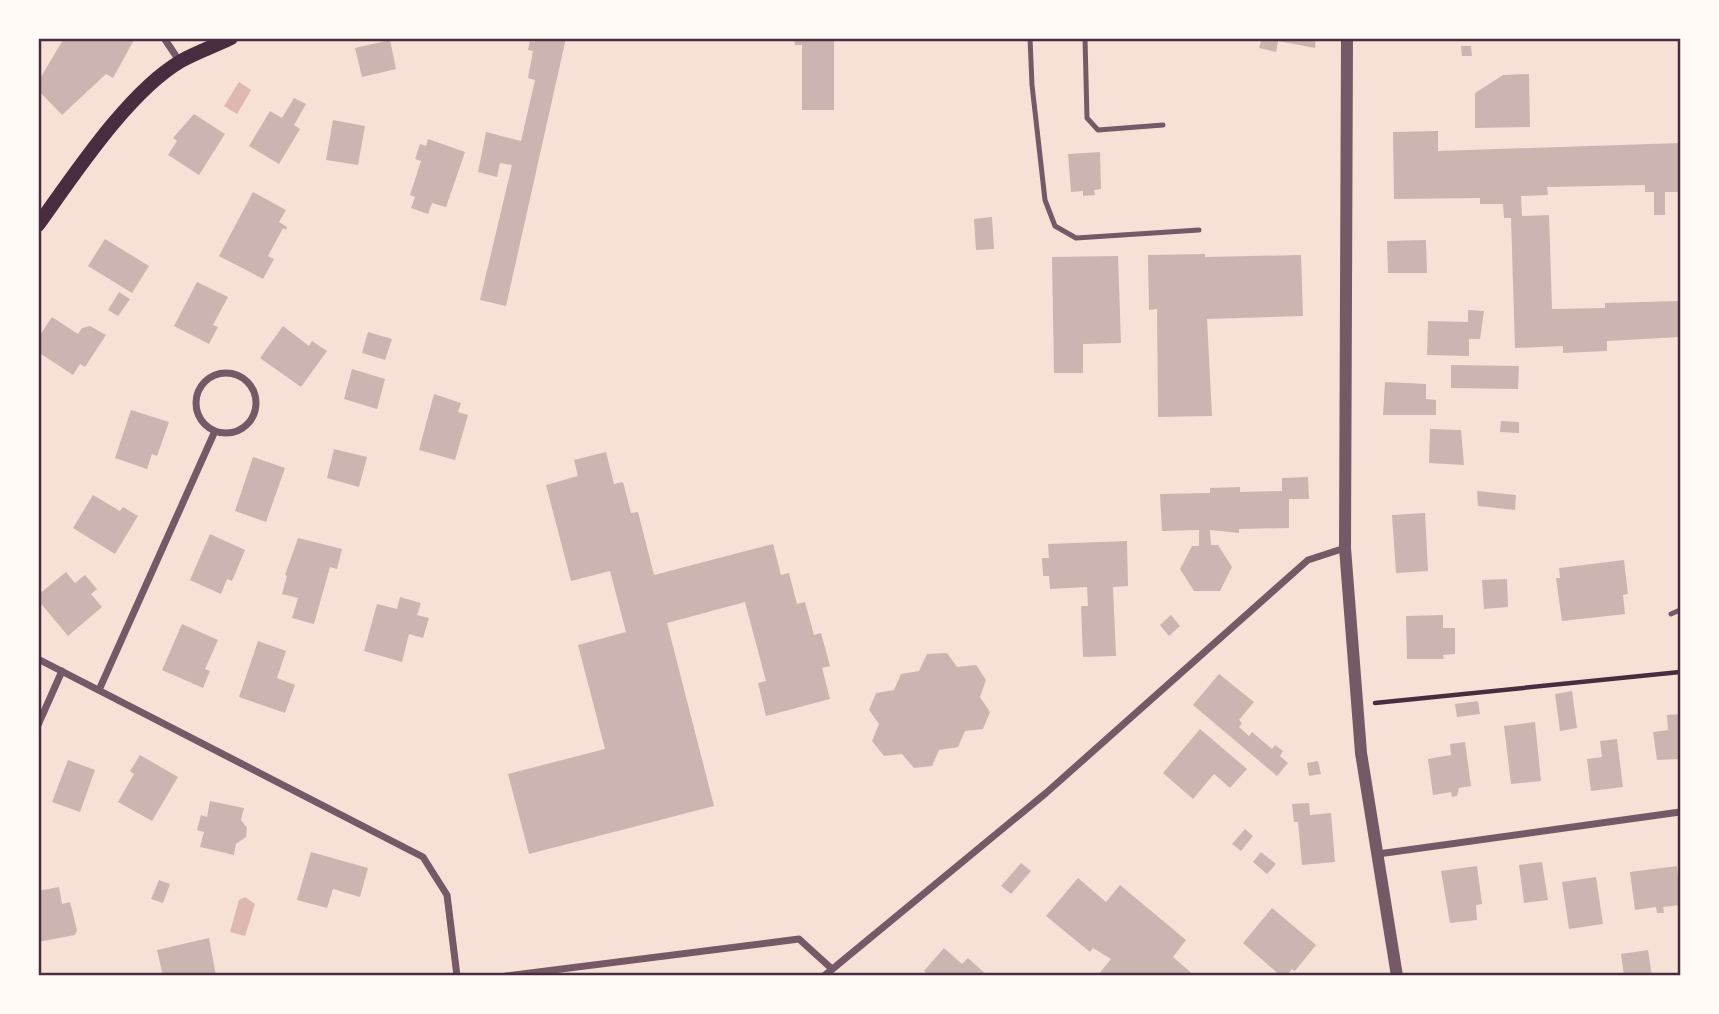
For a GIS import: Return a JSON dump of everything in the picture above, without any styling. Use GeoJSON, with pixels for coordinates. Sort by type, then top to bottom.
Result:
{"type":"FeatureCollection","features":[{"type":"Feature","properties":{"kind":"main road"},"geometry":{"type":"LineString","coordinates":[[38,225],[90,152],[142,94],[180,62],[231,38]]}},
{"type":"Feature","properties":{"kind":"street"},"geometry":{"type":"LineString","coordinates":[[164,38],[180,62]]}},
{"type":"Feature","properties":{"kind":"street"},"geometry":{"type":"LineString","coordinates":[[1347,38],[1345,548],[1361,753],[1396,975]]}},
{"type":"Feature","properties":{"kind":"street"},"geometry":{"type":"LineString","coordinates":[[218,373],[238,374],[253,388],[256,398],[252,419],[236,432],[215,431],[201,420],[195,401],[197,392],[202,384],[218,373]]}},
{"type":"Feature","properties":{"kind":"street"},"geometry":{"type":"LineString","coordinates":[[99,690],[215,431]]}},
{"type":"Feature","properties":{"kind":"street"},"geometry":{"type":"LineString","coordinates":[[824,975],[1046,793],[1308,560],[1345,548]]}},
{"type":"Feature","properties":{"kind":"street"},"geometry":{"type":"LineString","coordinates":[[38,659],[423,857],[447,895],[457,975]]}},
{"type":"Feature","properties":{"kind":"street"},"geometry":{"type":"LineString","coordinates":[[38,725],[62,671]]}},
{"type":"Feature","properties":{"kind":"street"},"geometry":{"type":"LineString","coordinates":[[1378,854],[1681,812]]}},
{"type":"Feature","properties":{"kind":"street"},"geometry":{"type":"LineString","coordinates":[[506,975],[799,939],[832,969]]}},
{"type":"Feature","properties":{"kind":"lane"},"geometry":{"type":"LineString","coordinates":[[1030,38],[1032,85],[1045,200],[1055,226],[1076,238],[1199,230]]}},
{"type":"Feature","properties":{"kind":"lane"},"geometry":{"type":"LineString","coordinates":[[1086,38],[1087,118],[1098,130],[1163,125]]}},
{"type":"Feature","properties":{"kind":"lane"},"geometry":{"type":"LineString","coordinates":[[1671,614],[1681,610]]}},
{"type":"Feature","properties":{"kind":"path"},"geometry":{"type":"LineString","coordinates":[[1357,705],[1681,672]]}},
{"type":"Feature","properties":{"kind":"shaded area"},"geometry":{"type":"Polygon","coordinates":[[[239,82],[251,90],[237,114],[224,106],[239,82]]]}},
{"type":"Feature","properties":{"kind":"shaded area"},"geometry":{"type":"Polygon","coordinates":[[[245,897],[255,904],[245,936],[230,932],[239,900],[245,897]]]}},
{"type":"Feature","properties":{"kind":"building"},"geometry":{"type":"Polygon","coordinates":[[[64,38],[135,38],[113,78],[106,74],[62,115],[38,90],[38,82],[64,38]]]}},
{"type":"Feature","properties":{"kind":"building"},"geometry":{"type":"Polygon","coordinates":[[[536,38],[566,38],[506,306],[480,300],[512,165],[500,163],[497,177],[478,172],[486,132],[521,141],[535,80],[528,78],[533,51],[528,50],[530,41],[535,42],[536,38]]]}},
{"type":"Feature","properties":{"kind":"building"},"geometry":{"type":"Polygon","coordinates":[[[794,38],[834,38],[834,110],[802,110],[802,45],[795,45],[794,38]]]}},
{"type":"Feature","properties":{"kind":"building"},"geometry":{"type":"Polygon","coordinates":[[[1262,38],[1316,38],[1315,48],[1278,41],[1276,52],[1259,48],[1262,38]]]}},
{"type":"Feature","properties":{"kind":"building"},"geometry":{"type":"Polygon","coordinates":[[[390,40],[396,69],[362,77],[355,48],[390,40]]]}},
{"type":"Feature","properties":{"kind":"building"},"geometry":{"type":"Polygon","coordinates":[[[1461,46],[1471,46],[1472,56],[1462,56],[1461,46]]]}},
{"type":"Feature","properties":{"kind":"building"},"geometry":{"type":"Polygon","coordinates":[[[1529,74],[1530,127],[1475,128],[1475,93],[1503,75],[1529,74]]]}},
{"type":"Feature","properties":{"kind":"building"},"geometry":{"type":"Polygon","coordinates":[[[294,98],[306,104],[294,125],[300,129],[279,164],[249,146],[270,111],[282,118],[294,98]]]}},
{"type":"Feature","properties":{"kind":"building"},"geometry":{"type":"Polygon","coordinates":[[[194,114],[225,134],[199,175],[168,155],[177,141],[173,138],[194,114]]]}},
{"type":"Feature","properties":{"kind":"building"},"geometry":{"type":"Polygon","coordinates":[[[333,120],[365,126],[358,165],[326,160],[333,120]]]}},
{"type":"Feature","properties":{"kind":"building"},"geometry":{"type":"Polygon","coordinates":[[[1438,131],[1438,151],[1680,143],[1680,192],[1665,192],[1665,215],[1654,215],[1654,192],[1645,192],[1645,185],[1547,187],[1548,195],[1521,196],[1522,216],[1549,215],[1552,309],[1605,308],[1605,303],[1680,301],[1680,337],[1607,341],[1607,351],[1563,353],[1563,346],[1515,348],[1511,218],[1504,218],[1503,204],[1480,204],[1480,198],[1394,199],[1393,132],[1438,131]]]}},
{"type":"Feature","properties":{"kind":"building"},"geometry":{"type":"Polygon","coordinates":[[[428,139],[465,152],[446,207],[432,203],[428,214],[411,208],[415,197],[410,195],[421,161],[415,159],[420,144],[426,146],[428,139]]]}},
{"type":"Feature","properties":{"kind":"building"},"geometry":{"type":"Polygon","coordinates":[[[1100,152],[1101,189],[1094,190],[1095,195],[1083,196],[1083,191],[1071,192],[1068,154],[1100,152]]]}},
{"type":"Feature","properties":{"kind":"building"},"geometry":{"type":"Polygon","coordinates":[[[253,192],[286,210],[279,222],[287,227],[286,230],[283,228],[268,256],[274,259],[263,279],[219,256],[253,192]]]}},
{"type":"Feature","properties":{"kind":"building"},"geometry":{"type":"Polygon","coordinates":[[[992,217],[994,249],[976,250],[974,219],[992,217]]]}},
{"type":"Feature","properties":{"kind":"building"},"geometry":{"type":"Polygon","coordinates":[[[105,239],[149,266],[132,293],[88,266],[105,239]]]}},
{"type":"Feature","properties":{"kind":"building"},"geometry":{"type":"Polygon","coordinates":[[[1426,240],[1427,273],[1388,273],[1387,241],[1426,240]]]}},
{"type":"Feature","properties":{"kind":"building"},"geometry":{"type":"Polygon","coordinates":[[[1205,254],[1205,257],[1301,255],[1303,316],[1207,319],[1212,416],[1158,417],[1157,309],[1149,310],[1148,255],[1205,254]]]}},
{"type":"Feature","properties":{"kind":"building"},"geometry":{"type":"Polygon","coordinates":[[[1118,256],[1121,343],[1083,344],[1083,373],[1054,373],[1052,257],[1118,256]]]}},
{"type":"Feature","properties":{"kind":"building"},"geometry":{"type":"Polygon","coordinates":[[[197,282],[228,297],[213,325],[218,327],[209,344],[174,326],[197,282]]]}},
{"type":"Feature","properties":{"kind":"building"},"geometry":{"type":"Polygon","coordinates":[[[119,292],[130,299],[118,316],[108,310],[119,292]]]}},
{"type":"Feature","properties":{"kind":"building"},"geometry":{"type":"Polygon","coordinates":[[[1468,310],[1484,311],[1480,339],[1469,339],[1469,356],[1427,355],[1428,321],[1468,322],[1468,310]]]}},
{"type":"Feature","properties":{"kind":"building"},"geometry":{"type":"Polygon","coordinates":[[[52,317],[78,334],[82,328],[90,326],[106,335],[85,367],[80,364],[73,375],[38,352],[38,338],[52,317]]]}},
{"type":"Feature","properties":{"kind":"building"},"geometry":{"type":"Polygon","coordinates":[[[283,326],[309,346],[312,341],[327,351],[301,387],[260,358],[283,326]]]}},
{"type":"Feature","properties":{"kind":"building"},"geometry":{"type":"Polygon","coordinates":[[[368,332],[392,339],[385,360],[362,353],[368,332]]]}},
{"type":"Feature","properties":{"kind":"building"},"geometry":{"type":"Polygon","coordinates":[[[1451,365],[1519,366],[1518,389],[1451,388],[1451,365]]]}},
{"type":"Feature","properties":{"kind":"building"},"geometry":{"type":"Polygon","coordinates":[[[352,369],[385,379],[377,409],[344,399],[352,369]]]}},
{"type":"Feature","properties":{"kind":"building"},"geometry":{"type":"Polygon","coordinates":[[[1385,382],[1426,384],[1426,399],[1436,400],[1436,415],[1383,415],[1385,382]]]}},
{"type":"Feature","properties":{"kind":"building"},"geometry":{"type":"Polygon","coordinates":[[[434,394],[461,403],[458,412],[468,415],[455,460],[419,450],[434,394]]]}},
{"type":"Feature","properties":{"kind":"building"},"geometry":{"type":"Polygon","coordinates":[[[131,410],[169,422],[157,456],[152,454],[147,469],[115,458],[131,410]]]}},
{"type":"Feature","properties":{"kind":"building"},"geometry":{"type":"Polygon","coordinates":[[[1501,421],[1519,422],[1519,433],[1500,432],[1501,421]]]}},
{"type":"Feature","properties":{"kind":"building"},"geometry":{"type":"Polygon","coordinates":[[[1430,429],[1461,430],[1464,465],[1429,463],[1430,429]]]}},
{"type":"Feature","properties":{"kind":"building"},"geometry":{"type":"Polygon","coordinates":[[[334,449],[367,457],[359,487],[327,478],[334,449]]]}},
{"type":"Feature","properties":{"kind":"building"},"geometry":{"type":"Polygon","coordinates":[[[606,452],[614,484],[623,482],[631,513],[638,512],[654,575],[773,544],[781,575],[789,573],[797,604],[805,602],[814,635],[821,633],[830,666],[822,668],[830,699],[766,716],[758,683],[766,681],[745,602],[667,623],[714,806],[529,854],[508,774],[605,749],[578,645],[626,632],[610,571],[571,581],[546,485],[578,476],[574,460],[606,452]]]}},
{"type":"Feature","properties":{"kind":"building"},"geometry":{"type":"Polygon","coordinates":[[[253,457],[285,468],[266,522],[235,511],[253,457]]]}},
{"type":"Feature","properties":{"kind":"building"},"geometry":{"type":"Polygon","coordinates":[[[1308,477],[1309,499],[1289,499],[1289,528],[1239,529],[1239,533],[1210,530],[1211,545],[1218,545],[1232,567],[1220,591],[1194,591],[1180,569],[1192,546],[1199,546],[1199,530],[1162,531],[1160,494],[1210,493],[1210,488],[1240,487],[1240,492],[1282,491],[1282,478],[1308,477]]]}},
{"type":"Feature","properties":{"kind":"building"},"geometry":{"type":"Polygon","coordinates":[[[1477,491],[1516,495],[1515,510],[1478,506],[1477,491]]]}},
{"type":"Feature","properties":{"kind":"building"},"geometry":{"type":"Polygon","coordinates":[[[93,495],[120,511],[123,507],[138,516],[115,554],[73,528],[93,495]]]}},
{"type":"Feature","properties":{"kind":"building"},"geometry":{"type":"Polygon","coordinates":[[[1425,513],[1428,571],[1396,573],[1392,515],[1425,513]]]}},
{"type":"Feature","properties":{"kind":"building"},"geometry":{"type":"Polygon","coordinates":[[[210,534],[245,550],[232,581],[227,579],[221,594],[190,580],[210,534]]]}},
{"type":"Feature","properties":{"kind":"building"},"geometry":{"type":"Polygon","coordinates":[[[298,538],[342,549],[337,569],[330,567],[314,624],[292,618],[298,598],[282,594],[287,576],[285,575],[298,538]]]}},
{"type":"Feature","properties":{"kind":"building"},"geometry":{"type":"Polygon","coordinates":[[[1127,541],[1128,586],[1113,587],[1116,656],[1083,657],[1081,606],[1088,606],[1087,587],[1050,589],[1049,576],[1043,576],[1042,558],[1049,558],[1048,544],[1127,541]]]}},
{"type":"Feature","properties":{"kind":"building"},"geometry":{"type":"Polygon","coordinates":[[[1624,560],[1628,594],[1623,595],[1625,614],[1562,621],[1556,578],[1560,578],[1559,568],[1624,560]]]}},
{"type":"Feature","properties":{"kind":"building"},"geometry":{"type":"Polygon","coordinates":[[[66,572],[75,583],[85,575],[97,589],[91,594],[102,607],[68,636],[38,600],[38,595],[66,572]]]}},
{"type":"Feature","properties":{"kind":"building"},"geometry":{"type":"Polygon","coordinates":[[[1507,579],[1508,607],[1484,609],[1482,580],[1507,579]]]}},
{"type":"Feature","properties":{"kind":"building"},"geometry":{"type":"Polygon","coordinates":[[[400,597],[421,603],[417,615],[429,618],[423,638],[409,634],[402,662],[364,651],[377,604],[397,609],[400,597]]]}},
{"type":"Feature","properties":{"kind":"building"},"geometry":{"type":"Polygon","coordinates":[[[1171,615],[1180,626],[1169,636],[1160,625],[1171,615]]]}},
{"type":"Feature","properties":{"kind":"building"},"geometry":{"type":"Polygon","coordinates":[[[1443,615],[1443,628],[1455,628],[1455,654],[1443,655],[1444,659],[1407,659],[1406,616],[1443,615]]]}},
{"type":"Feature","properties":{"kind":"building"},"geometry":{"type":"Polygon","coordinates":[[[182,624],[218,640],[205,669],[210,671],[203,688],[162,670],[182,624]]]}},
{"type":"Feature","properties":{"kind":"building"},"geometry":{"type":"Polygon","coordinates":[[[258,641],[286,651],[277,678],[295,685],[285,713],[239,697],[258,641]]]}},
{"type":"Feature","properties":{"kind":"building"},"geometry":{"type":"Polygon","coordinates":[[[947,653],[957,667],[976,665],[986,680],[980,697],[990,712],[983,729],[965,731],[958,747],[939,750],[932,766],[914,768],[902,754],[884,756],[872,741],[879,724],[869,710],[876,693],[894,690],[901,674],[919,671],[927,654],[947,653]]]}},
{"type":"Feature","properties":{"kind":"building"},"geometry":{"type":"Polygon","coordinates":[[[1219,674],[1254,702],[1239,720],[1242,723],[1239,727],[1249,736],[1252,732],[1272,749],[1275,745],[1283,751],[1280,756],[1288,763],[1277,776],[1193,705],[1219,674]]]}},
{"type":"Feature","properties":{"kind":"building"},"geometry":{"type":"Polygon","coordinates":[[[1572,691],[1577,728],[1560,731],[1555,694],[1572,691]]]}},
{"type":"Feature","properties":{"kind":"building"},"geometry":{"type":"Polygon","coordinates":[[[1478,701],[1480,714],[1457,717],[1455,704],[1478,701]]]}},
{"type":"Feature","properties":{"kind":"building"},"geometry":{"type":"Polygon","coordinates":[[[1680,714],[1680,759],[1657,760],[1653,732],[1668,730],[1667,715],[1680,714]]]}},
{"type":"Feature","properties":{"kind":"building"},"geometry":{"type":"Polygon","coordinates":[[[1535,722],[1541,781],[1511,784],[1504,726],[1535,722]]]}},
{"type":"Feature","properties":{"kind":"building"},"geometry":{"type":"Polygon","coordinates":[[[1200,729],[1247,769],[1230,788],[1214,774],[1193,799],[1163,773],[1200,729]]]}},
{"type":"Feature","properties":{"kind":"building"},"geometry":{"type":"Polygon","coordinates":[[[1617,739],[1623,787],[1591,791],[1587,759],[1602,757],[1600,741],[1617,739]]]}},
{"type":"Feature","properties":{"kind":"building"},"geometry":{"type":"Polygon","coordinates":[[[1465,742],[1471,786],[1459,788],[1457,796],[1452,797],[1451,792],[1433,795],[1428,759],[1451,755],[1450,744],[1465,742]]]}},
{"type":"Feature","properties":{"kind":"building"},"geometry":{"type":"Polygon","coordinates":[[[140,755],[178,777],[152,821],[118,802],[134,774],[130,771],[140,755]]]}},
{"type":"Feature","properties":{"kind":"building"},"geometry":{"type":"Polygon","coordinates":[[[68,760],[95,770],[80,812],[52,802],[68,760]]]}},
{"type":"Feature","properties":{"kind":"building"},"geometry":{"type":"Polygon","coordinates":[[[1318,761],[1321,774],[1309,776],[1307,763],[1318,761]]]}},
{"type":"Feature","properties":{"kind":"building"},"geometry":{"type":"Polygon","coordinates":[[[210,801],[244,808],[241,820],[247,828],[246,837],[236,844],[234,855],[200,847],[204,832],[197,830],[201,815],[207,817],[210,801]]]}},
{"type":"Feature","properties":{"kind":"building"},"geometry":{"type":"Polygon","coordinates":[[[1309,803],[1310,815],[1331,813],[1335,862],[1302,865],[1298,822],[1294,822],[1292,804],[1309,803]]]}},
{"type":"Feature","properties":{"kind":"building"},"geometry":{"type":"Polygon","coordinates":[[[1245,829],[1253,836],[1241,851],[1232,844],[1245,829]]]}},
{"type":"Feature","properties":{"kind":"building"},"geometry":{"type":"Polygon","coordinates":[[[311,852],[368,868],[360,897],[333,889],[327,908],[297,900],[311,852]]]}},
{"type":"Feature","properties":{"kind":"building"},"geometry":{"type":"Polygon","coordinates":[[[1261,852],[1276,864],[1267,874],[1253,862],[1261,852]]]}},
{"type":"Feature","properties":{"kind":"building"},"geometry":{"type":"Polygon","coordinates":[[[1542,862],[1548,900],[1524,903],[1519,865],[1542,862]]]}},
{"type":"Feature","properties":{"kind":"building"},"geometry":{"type":"Polygon","coordinates":[[[1021,863],[1031,871],[1011,894],[1001,886],[1021,863]]]}},
{"type":"Feature","properties":{"kind":"building"},"geometry":{"type":"Polygon","coordinates":[[[1477,866],[1482,904],[1476,905],[1477,920],[1450,923],[1441,871],[1477,866]]]}},
{"type":"Feature","properties":{"kind":"building"},"geometry":{"type":"Polygon","coordinates":[[[1677,866],[1680,905],[1663,907],[1664,913],[1657,913],[1656,907],[1635,910],[1630,872],[1677,866]]]}},
{"type":"Feature","properties":{"kind":"building"},"geometry":{"type":"Polygon","coordinates":[[[1596,877],[1603,924],[1569,929],[1562,882],[1596,877]]]}},
{"type":"Feature","properties":{"kind":"building"},"geometry":{"type":"Polygon","coordinates":[[[1078,878],[1106,902],[1120,885],[1186,940],[1173,957],[1195,976],[1097,976],[1111,959],[1093,948],[1090,952],[1046,916],[1078,878]]]}},
{"type":"Feature","properties":{"kind":"building"},"geometry":{"type":"Polygon","coordinates":[[[159,880],[170,884],[163,903],[151,899],[159,880]]]}},
{"type":"Feature","properties":{"kind":"building"},"geometry":{"type":"Polygon","coordinates":[[[59,887],[62,904],[70,902],[77,930],[75,935],[38,942],[38,891],[59,887]]]}},
{"type":"Feature","properties":{"kind":"building"},"geometry":{"type":"Polygon","coordinates":[[[1272,908],[1316,945],[1295,971],[1292,969],[1286,976],[1281,976],[1243,943],[1272,908]]]}},
{"type":"Feature","properties":{"kind":"building"},"geometry":{"type":"Polygon","coordinates":[[[209,938],[216,976],[163,976],[157,950],[209,938]]]}},
{"type":"Feature","properties":{"kind":"building"},"geometry":{"type":"Polygon","coordinates":[[[944,948],[962,964],[968,958],[988,976],[929,976],[924,971],[944,948]]]}},
{"type":"Feature","properties":{"kind":"building"},"geometry":{"type":"Polygon","coordinates":[[[1648,950],[1652,976],[1624,976],[1621,954],[1648,950]]]}}]}
